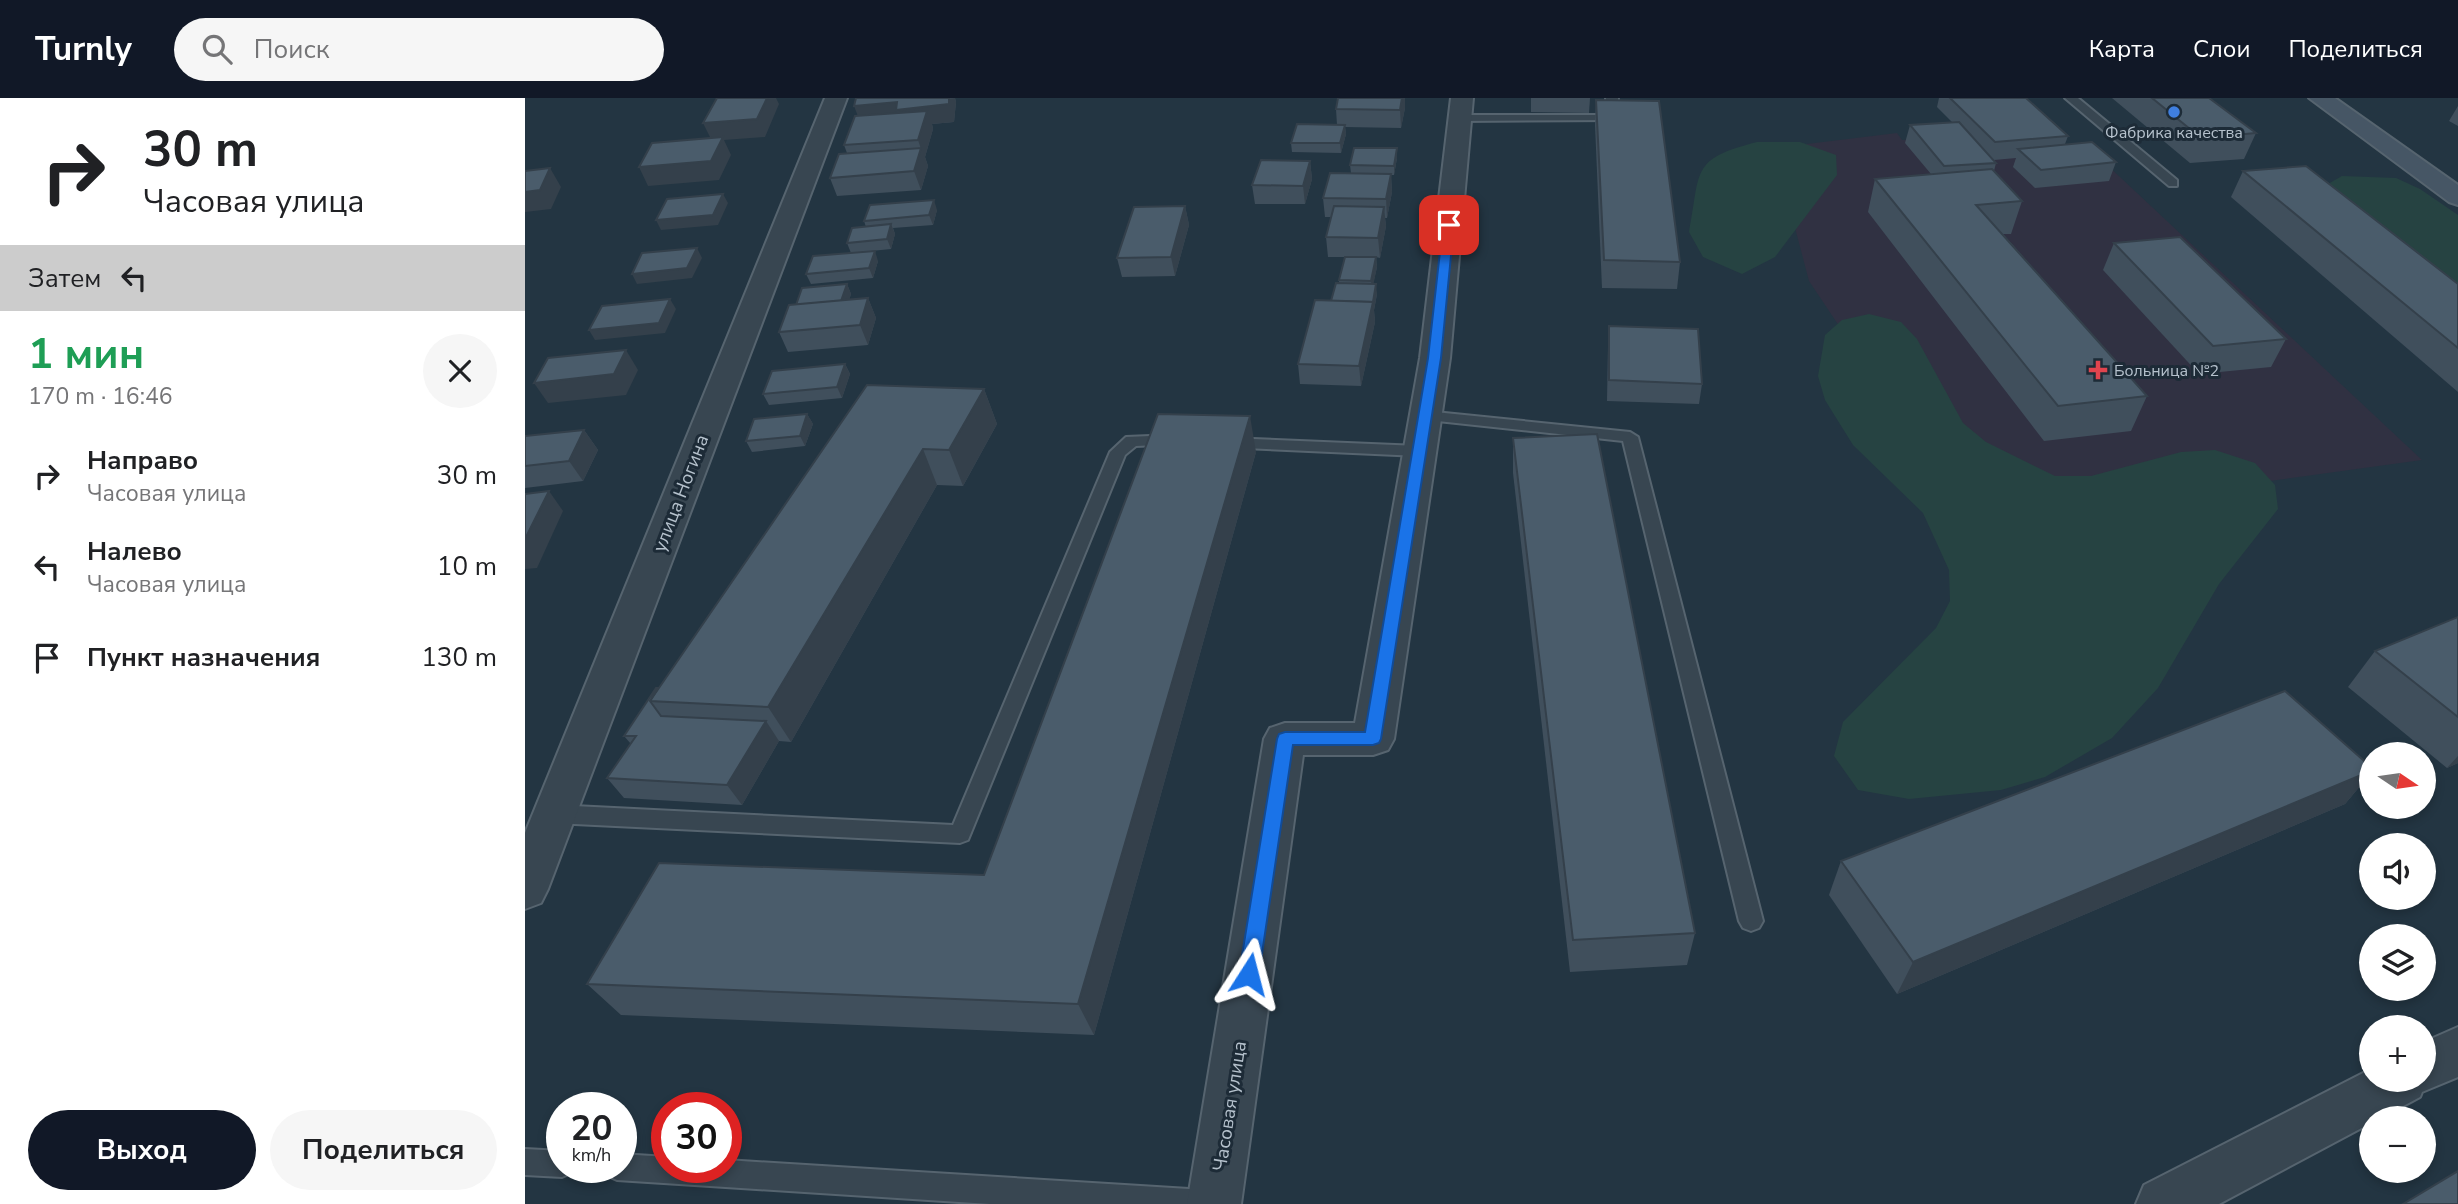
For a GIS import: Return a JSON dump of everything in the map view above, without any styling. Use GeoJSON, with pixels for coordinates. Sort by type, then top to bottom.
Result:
{"type":"FeatureCollection","features":[{"type":"Feature","properties":{"kind":"main road"},"geometry":{"type":"LineString","coordinates":[[2320,98],[2458,197]]}},
{"type":"Feature","properties":{"kind":"street","name":"улица Ногина"},"geometry":{"type":"LineString","coordinates":[[525,889],[836,98]]}},
{"type":"Feature","properties":{"kind":"street","name":"Часовая улица"},"geometry":{"type":"LineString","coordinates":[[1214,1204],[1285,739],[1373,739],[1434,358],[1461,108]]}},
{"type":"Feature","properties":{"kind":"street"},"geometry":{"type":"LineString","coordinates":[[2436,1062],[2458,1051]]}},
{"type":"Feature","properties":{"kind":"street"},"geometry":{"type":"LineString","coordinates":[[2163,1204],[2379,1092]]}},
{"type":"Feature","properties":{"kind":"lane"},"geometry":{"type":"LineString","coordinates":[[1461,108],[1613,118],[1612,98]]}},
{"type":"Feature","properties":{"kind":"lane"},"geometry":{"type":"LineString","coordinates":[[2071,98],[2173,183]]}},
{"type":"Feature","properties":{"kind":"lane"},"geometry":{"type":"LineString","coordinates":[[554,814],[960,834],[1118,452],[1132,441],[1145,439],[1207,442],[1422,433],[1630,437],[1751,921]]}},
{"type":"Feature","properties":{"kind":"lane"},"geometry":{"type":"LineString","coordinates":[[525,1161],[546,1163]]}},
{"type":"Feature","properties":{"kind":"lane"},"geometry":{"type":"LineString","coordinates":[[637,1168],[1205,1204]]}},
{"type":"Feature","properties":{"kind":"shaded area","name":"Больница №2"},"geometry":{"type":"Polygon","coordinates":[[[1897,133],[1902,140],[1956,136],[2089,148],[2422,460],[1970,522],[1809,281],[1774,148],[1897,133]]]}},
{"type":"Feature","properties":{"kind":"green space"},"geometry":{"type":"Polygon","coordinates":[[[1757,142],[1800,142],[1836,155],[1837,175],[1775,257],[1742,274],[1703,257],[1689,232],[1702,170],[1720,155],[1757,142]]]}},
{"type":"Feature","properties":{"kind":"green space"},"geometry":{"type":"Polygon","coordinates":[[[2342,176],[2396,178],[2420,189],[2458,215],[2458,293],[2328,184],[2342,176]]]}},
{"type":"Feature","properties":{"kind":"green space"},"geometry":{"type":"Polygon","coordinates":[[[1869,314],[1901,322],[1917,339],[1963,423],[1986,442],[2055,476],[2091,476],[2181,452],[2215,450],[2255,463],[2275,485],[2278,509],[2219,584],[2158,688],[2112,738],[2045,777],[2001,790],[1909,799],[1858,790],[1834,756],[1843,722],[1936,628],[1950,601],[1949,570],[1923,513],[1853,445],[1825,400],[1818,376],[1825,335],[1842,320],[1869,314]]]}},
{"type":"Feature","properties":{"kind":"building"},"geometry":{"type":"Polygon","coordinates":[[[717,98],[767,98],[757,119],[703,123],[717,98]]]}},
{"type":"Feature","properties":{"kind":"building"},"geometry":{"type":"Polygon","coordinates":[[[856,98],[949,98],[949,104],[896,110],[897,102],[854,106],[856,98]]]}},
{"type":"Feature","properties":{"kind":"building"},"geometry":{"type":"Polygon","coordinates":[[[1338,98],[1402,98],[1400,110],[1336,109],[1338,98]]]}},
{"type":"Feature","properties":{"kind":"building"},"geometry":{"type":"Polygon","coordinates":[[[1950,98],[2026,98],[2068,136],[1995,142],[1950,98]]]}},
{"type":"Feature","properties":{"kind":"building"},"geometry":{"type":"Polygon","coordinates":[[[2152,98],[2209,98],[2256,133],[2201,138],[2152,98]]]}},
{"type":"Feature","properties":{"kind":"building"},"geometry":{"type":"Polygon","coordinates":[[[1596,100],[1659,101],[1680,262],[1604,260],[1596,100]]]}},
{"type":"Feature","properties":{"kind":"building"},"geometry":{"type":"Polygon","coordinates":[[[927,111],[918,140],[844,145],[855,116],[927,111]]]}},
{"type":"Feature","properties":{"kind":"building"},"geometry":{"type":"Polygon","coordinates":[[[1959,122],[1996,163],[1944,166],[1910,125],[1959,122]]]}},
{"type":"Feature","properties":{"kind":"building"},"geometry":{"type":"Polygon","coordinates":[[[1297,124],[1345,125],[1340,143],[1291,143],[1297,124]]]}},
{"type":"Feature","properties":{"kind":"building"},"geometry":{"type":"Polygon","coordinates":[[[723,137],[711,161],[639,167],[652,143],[723,137]]]}},
{"type":"Feature","properties":{"kind":"building"},"geometry":{"type":"Polygon","coordinates":[[[2092,142],[2116,162],[2041,170],[2018,149],[2092,142]]]}},
{"type":"Feature","properties":{"kind":"building"},"geometry":{"type":"Polygon","coordinates":[[[921,148],[914,171],[830,178],[839,154],[921,148]]]}},
{"type":"Feature","properties":{"kind":"building"},"geometry":{"type":"Polygon","coordinates":[[[1354,148],[1397,148],[1394,166],[1350,165],[1354,148]]]}},
{"type":"Feature","properties":{"kind":"building"},"geometry":{"type":"Polygon","coordinates":[[[1261,160],[1310,161],[1303,186],[1252,185],[1261,160]]]}},
{"type":"Feature","properties":{"kind":"building"},"geometry":{"type":"Polygon","coordinates":[[[2306,166],[2458,284],[2458,348],[2243,171],[2306,166]]]}},
{"type":"Feature","properties":{"kind":"building"},"geometry":{"type":"Polygon","coordinates":[[[550,168],[540,190],[525,192],[525,171],[550,168]]]}},
{"type":"Feature","properties":{"kind":"building"},"geometry":{"type":"Polygon","coordinates":[[[1992,169],[2022,201],[1976,205],[2147,396],[2058,406],[1875,179],[1992,169]]]}},
{"type":"Feature","properties":{"kind":"building"},"geometry":{"type":"Polygon","coordinates":[[[1330,173],[1391,174],[1386,199],[1323,198],[1330,173]]]}},
{"type":"Feature","properties":{"kind":"building"},"geometry":{"type":"Polygon","coordinates":[[[723,194],[713,215],[656,220],[667,199],[723,194]]]}},
{"type":"Feature","properties":{"kind":"building"},"geometry":{"type":"Polygon","coordinates":[[[934,200],[929,215],[864,221],[870,205],[934,200]]]}},
{"type":"Feature","properties":{"kind":"building"},"geometry":{"type":"Polygon","coordinates":[[[1185,206],[1171,257],[1117,258],[1134,207],[1185,206]]]}},
{"type":"Feature","properties":{"kind":"building"},"geometry":{"type":"Polygon","coordinates":[[[1334,206],[1384,207],[1378,238],[1326,237],[1334,206]]]}},
{"type":"Feature","properties":{"kind":"building"},"geometry":{"type":"Polygon","coordinates":[[[891,224],[887,239],[847,243],[852,228],[891,224]]]}},
{"type":"Feature","properties":{"kind":"building"},"geometry":{"type":"Polygon","coordinates":[[[2180,237],[2286,339],[2213,346],[2114,243],[2180,237]]]}},
{"type":"Feature","properties":{"kind":"building"},"geometry":{"type":"Polygon","coordinates":[[[697,248],[687,268],[632,274],[642,253],[697,248]]]}},
{"type":"Feature","properties":{"kind":"building"},"geometry":{"type":"Polygon","coordinates":[[[875,251],[869,268],[806,274],[813,256],[875,251]]]}},
{"type":"Feature","properties":{"kind":"building"},"geometry":{"type":"Polygon","coordinates":[[[1345,257],[1376,257],[1371,281],[1339,280],[1345,257]]]}},
{"type":"Feature","properties":{"kind":"building"},"geometry":{"type":"Polygon","coordinates":[[[1336,283],[1376,284],[1373,302],[1331,301],[1336,283]]]}},
{"type":"Feature","properties":{"kind":"building"},"geometry":{"type":"Polygon","coordinates":[[[847,284],[841,301],[796,305],[802,288],[847,284]]]}},
{"type":"Feature","properties":{"kind":"building"},"geometry":{"type":"Polygon","coordinates":[[[868,298],[860,325],[779,332],[789,305],[868,298]]]}},
{"type":"Feature","properties":{"kind":"building"},"geometry":{"type":"Polygon","coordinates":[[[670,299],[659,323],[589,330],[602,306],[670,299]]]}},
{"type":"Feature","properties":{"kind":"building"},"geometry":{"type":"Polygon","coordinates":[[[1315,300],[1373,302],[1359,366],[1298,364],[1315,300]]]}},
{"type":"Feature","properties":{"kind":"building"},"geometry":{"type":"Polygon","coordinates":[[[1609,326],[1698,329],[1702,384],[1609,380],[1609,326]]]}},
{"type":"Feature","properties":{"kind":"building"},"geometry":{"type":"Polygon","coordinates":[[[626,350],[614,374],[534,383],[548,358],[626,350]]]}},
{"type":"Feature","properties":{"kind":"building"},"geometry":{"type":"Polygon","coordinates":[[[845,364],[837,387],[763,394],[772,371],[845,364]]]}},
{"type":"Feature","properties":{"kind":"building"},"geometry":{"type":"Polygon","coordinates":[[[867,385],[984,389],[949,450],[923,449],[768,707],[650,701],[867,385]]]}},
{"type":"Feature","properties":{"kind":"building"},"geometry":{"type":"Polygon","coordinates":[[[807,414],[800,436],[746,441],[754,419],[807,414]]]}},
{"type":"Feature","properties":{"kind":"building"},"geometry":{"type":"Polygon","coordinates":[[[1158,414],[1250,416],[1078,1004],[587,984],[659,863],[984,875],[1158,414]]]}},
{"type":"Feature","properties":{"kind":"building"},"geometry":{"type":"Polygon","coordinates":[[[584,430],[569,461],[525,466],[525,436],[584,430]]]}},
{"type":"Feature","properties":{"kind":"building"},"geometry":{"type":"Polygon","coordinates":[[[1597,434],[1695,933],[1573,940],[1513,438],[1597,434]]]}},
{"type":"Feature","properties":{"kind":"building"},"geometry":{"type":"Polygon","coordinates":[[[549,491],[525,539],[525,494],[549,491]]]}},
{"type":"Feature","properties":{"kind":"building"},"geometry":{"type":"Polygon","coordinates":[[[2458,617],[2458,717],[2375,651],[2458,617]]]}},
{"type":"Feature","properties":{"kind":"building"},"geometry":{"type":"Polygon","coordinates":[[[656,688],[650,701],[661,716],[766,721],[727,785],[607,778],[636,736],[624,736],[656,688]]]}},
{"type":"Feature","properties":{"kind":"building"},"geometry":{"type":"Polygon","coordinates":[[[2285,691],[2359,756],[2359,776],[1913,962],[1841,861],[2285,691]]]}},
{"type":"Feature","properties":{"kind":"building"},"geometry":{"type":"Polygon","coordinates":[[[2458,1171],[2458,1204],[2403,1204],[2458,1171]]]}},
{"type":"Feature","properties":{"kind":"place","name":"Фабрика качества"},"geometry":{"type":"Point","coordinates":[2174,112]}},
{"type":"Feature","properties":{"kind":"place","name":"Больница №2"},"geometry":{"type":"Point","coordinates":[2098,370]}},
{"type":"Feature","properties":{"kind":"route"},"geometry":{"type":"LineString","coordinates":[[1249,974],[1285,739],[1373,739],[1434,358],[1449,225]]}}]}
